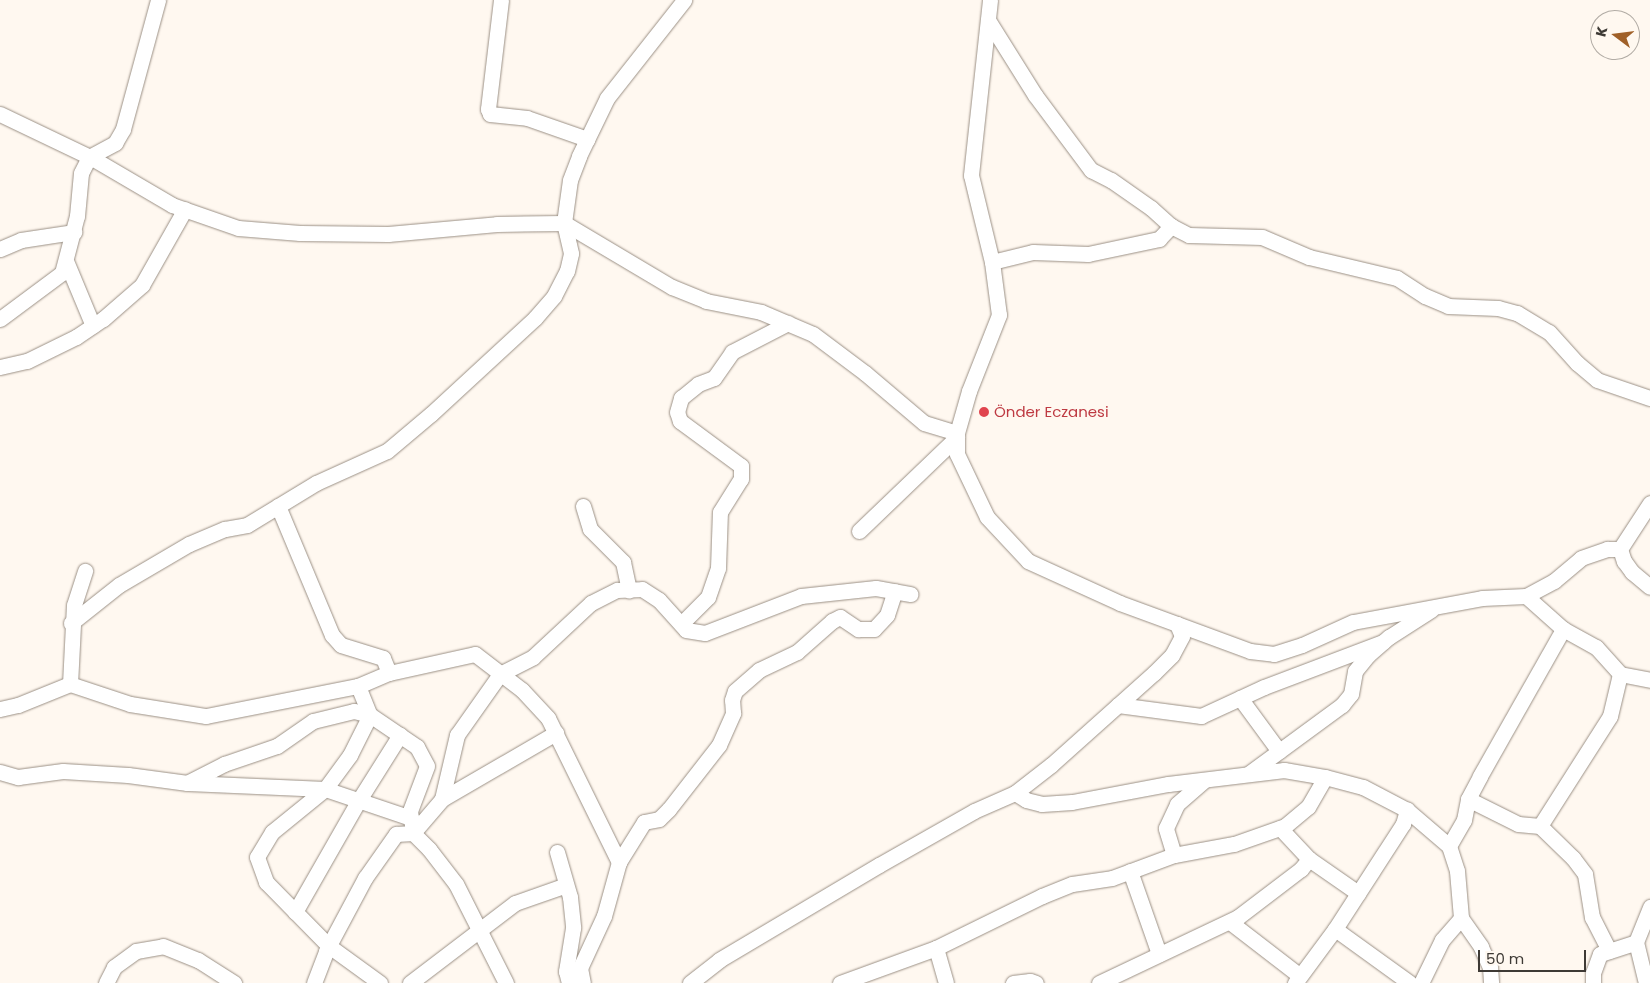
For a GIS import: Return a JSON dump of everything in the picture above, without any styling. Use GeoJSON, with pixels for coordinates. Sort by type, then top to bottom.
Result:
{"type":"FeatureCollection","features":[{"type":"Feature","properties":{"kind":"street"},"geometry":{"type":"LineString","coordinates":[[0,319],[62,273],[74,232],[82,172],[89,157],[115,143],[123,129],[158,0]]}},
{"type":"Feature","properties":{"kind":"street"},"geometry":{"type":"LineString","coordinates":[[502,0],[488,109],[490,114],[527,118],[561,128],[567,133],[587,139]]}},
{"type":"Feature","properties":{"kind":"street"},"geometry":{"type":"LineString","coordinates":[[71,623],[119,584],[188,544],[225,529],[247,525],[316,483],[387,451],[535,318],[554,296],[567,271],[571,253],[564,223],[570,180],[587,139],[607,98],[684,0]]}},
{"type":"Feature","properties":{"kind":"street"},"geometry":{"type":"LineString","coordinates":[[990,0],[971,175],[992,262],[999,315],[969,391],[957,435],[956,454],[987,517],[1028,561],[1120,603],[1250,651],[1274,654],[1302,645],[1354,622],[1482,598],[1526,596],[1554,581],[1581,558],[1607,549],[1620,549]]}},
{"type":"Feature","properties":{"kind":"street"},"geometry":{"type":"LineString","coordinates":[[988,20],[1036,95],[1091,170],[1111,180],[1150,208],[1171,226],[1188,235],[1262,237],[1309,257],[1397,278],[1425,296],[1448,306],[1498,308],[1518,313],[1548,332],[1576,363],[1598,380],[1650,398]]}},
{"type":"Feature","properties":{"kind":"street"},"geometry":{"type":"LineString","coordinates":[[0,114],[89,157],[172,205],[238,228],[300,233],[388,234],[497,224],[564,223],[672,288],[706,301],[761,312],[813,334],[865,373],[924,422],[957,435]]}},
{"type":"Feature","properties":{"kind":"street"},"geometry":{"type":"LineString","coordinates":[[0,368],[27,360],[76,337],[93,326],[142,285],[185,209]]}},
{"type":"Feature","properties":{"kind":"street"},"geometry":{"type":"LineString","coordinates":[[992,262],[1033,252],[1088,254],[1159,239],[1171,226]]}},
{"type":"Feature","properties":{"kind":"street"},"geometry":{"type":"LineString","coordinates":[[0,250],[21,240],[74,232]]}},
{"type":"Feature","properties":{"kind":"street"},"geometry":{"type":"LineString","coordinates":[[66,262],[93,326]]}},
{"type":"Feature","properties":{"kind":"street"},"geometry":{"type":"LineString","coordinates":[[681,624],[708,597],[718,568],[720,512],[742,479],[741,466],[680,421],[677,412],[681,398],[698,384],[714,378],[732,352],[788,323]]}},
{"type":"Feature","properties":{"kind":"street"},"geometry":{"type":"LineString","coordinates":[[859,531],[957,435]]}},
{"type":"Feature","properties":{"kind":"street"},"geometry":{"type":"LineString","coordinates":[[1650,503],[1626,537],[1620,549],[1624,561],[1632,572],[1650,587]]}},
{"type":"Feature","properties":{"kind":"street"},"geometry":{"type":"LineString","coordinates":[[278,506],[332,635],[341,646],[383,658],[389,673]]}},
{"type":"Feature","properties":{"kind":"street"},"geometry":{"type":"LineString","coordinates":[[583,506],[590,529],[623,562],[629,590]]}},
{"type":"Feature","properties":{"kind":"street"},"geometry":{"type":"LineString","coordinates":[[70,684],[71,623],[74,605],[85,571]]}},
{"type":"Feature","properties":{"kind":"street"},"geometry":{"type":"LineString","coordinates":[[442,799],[457,736],[500,674],[533,656],[591,603],[618,590],[642,589],[660,600],[686,630],[705,633],[801,596],[876,588],[902,592],[887,615],[874,629],[858,629],[840,618],[832,621],[797,652],[759,670],[734,691],[732,700],[733,713],[719,745],[670,810],[659,819],[644,822],[619,862],[604,916],[580,968],[583,983]]}},
{"type":"Feature","properties":{"kind":"street"},"geometry":{"type":"LineString","coordinates":[[1526,596],[1563,630],[1596,647],[1620,674],[1650,680]]}},
{"type":"Feature","properties":{"kind":"street"},"geometry":{"type":"LineString","coordinates":[[1245,776],[1342,705],[1351,694],[1355,671],[1368,655],[1383,642],[1439,606]]}},
{"type":"Feature","properties":{"kind":"street"},"geometry":{"type":"LineString","coordinates":[[690,983],[719,960],[879,865],[974,811],[1015,793],[1118,705],[1172,655],[1182,636],[1177,624]]}},
{"type":"Feature","properties":{"kind":"street"},"geometry":{"type":"LineString","coordinates":[[1449,846],[1464,820],[1468,799],[1502,735],[1563,630]]}},
{"type":"Feature","properties":{"kind":"street"},"geometry":{"type":"LineString","coordinates":[[1118,705],[1200,716],[1240,698],[1383,642]]}},
{"type":"Feature","properties":{"kind":"street"},"geometry":{"type":"LineString","coordinates":[[0,709],[18,705],[70,684],[130,704],[206,716],[358,686],[389,673],[475,654],[522,690],[548,718],[619,862]]}},
{"type":"Feature","properties":{"kind":"street"},"geometry":{"type":"LineString","coordinates":[[1540,826],[1610,716],[1620,674]]}},
{"type":"Feature","properties":{"kind":"street"},"geometry":{"type":"LineString","coordinates":[[358,686],[370,715],[350,755],[325,788],[272,832],[257,857],[266,882],[295,912],[329,946],[380,983]]}},
{"type":"Feature","properties":{"kind":"street"},"geometry":{"type":"LineString","coordinates":[[1240,698],[1279,751]]}},
{"type":"Feature","properties":{"kind":"street"},"geometry":{"type":"LineString","coordinates":[[186,783],[224,764],[277,746],[313,722],[354,711],[370,715],[417,747],[427,766],[410,811],[412,826]]}},
{"type":"Feature","properties":{"kind":"street"},"geometry":{"type":"LineString","coordinates":[[314,983],[329,946],[365,878],[396,834],[412,826],[442,799],[556,733]]}},
{"type":"Feature","properties":{"kind":"street"},"geometry":{"type":"LineString","coordinates":[[295,912],[359,800],[400,735]]}},
{"type":"Feature","properties":{"kind":"street"},"geometry":{"type":"LineString","coordinates":[[1015,793],[1026,800],[1042,804],[1072,802],[1124,791],[1284,770],[1325,777],[1363,787],[1408,810],[1449,846],[1457,871],[1461,918],[1481,947],[1490,967],[1491,983]]}},
{"type":"Feature","properties":{"kind":"street"},"geometry":{"type":"LineString","coordinates":[[0,772],[18,776],[63,772],[109,774],[186,783],[325,788],[359,800],[412,826],[456,884],[506,983]]}},
{"type":"Feature","properties":{"kind":"street"},"geometry":{"type":"LineString","coordinates":[[840,983],[936,948],[1042,896],[1072,884],[1112,878],[1174,855],[1234,844],[1285,826],[1308,807],[1325,777]]}},
{"type":"Feature","properties":{"kind":"street"},"geometry":{"type":"LineString","coordinates":[[1174,855],[1166,828],[1177,804],[1203,780]]}},
{"type":"Feature","properties":{"kind":"street"},"geometry":{"type":"LineString","coordinates":[[1468,799],[1518,824],[1540,826],[1573,858],[1585,874],[1592,917],[1609,951]]}},
{"type":"Feature","properties":{"kind":"street"},"geometry":{"type":"LineString","coordinates":[[1230,922],[1297,980],[1335,930],[1403,824],[1408,810]]}},
{"type":"Feature","properties":{"kind":"street"},"geometry":{"type":"LineString","coordinates":[[1280,828],[1309,858],[1358,893]]}},
{"type":"Feature","properties":{"kind":"street"},"geometry":{"type":"LineString","coordinates":[[557,852],[566,885],[573,928],[566,971],[569,983]]}},
{"type":"Feature","properties":{"kind":"street"},"geometry":{"type":"LineString","coordinates":[[1099,983],[1230,922],[1301,869],[1309,858]]}},
{"type":"Feature","properties":{"kind":"street"},"geometry":{"type":"LineString","coordinates":[[1130,871],[1160,954]]}},
{"type":"Feature","properties":{"kind":"street"},"geometry":{"type":"LineString","coordinates":[[410,983],[515,903],[566,885]]}},
{"type":"Feature","properties":{"kind":"street"},"geometry":{"type":"LineString","coordinates":[[1646,983],[1636,942],[1650,907]]}},
{"type":"Feature","properties":{"kind":"street"},"geometry":{"type":"LineString","coordinates":[[1421,983],[1442,940],[1461,918]]}},
{"type":"Feature","properties":{"kind":"street"},"geometry":{"type":"LineString","coordinates":[[1335,930],[1410,983]]}},
{"type":"Feature","properties":{"kind":"street"},"geometry":{"type":"LineString","coordinates":[[1593,983],[1593,973],[1600,954],[1636,942]]}},
{"type":"Feature","properties":{"kind":"street"},"geometry":{"type":"LineString","coordinates":[[106,983],[114,967],[136,952],[163,946],[198,960],[216,978],[234,983]]}},
{"type":"Feature","properties":{"kind":"street"},"geometry":{"type":"LineString","coordinates":[[936,948],[946,983]]}},
{"type":"Feature","properties":{"kind":"street"},"geometry":{"type":"LineString","coordinates":[[1013,983],[1030,981],[1036,983]]}},
{"type":"Feature","properties":{"kind":"place","name":"Önder Eczanesi"},"geometry":{"type":"Point","coordinates":[984,412]}}]}
